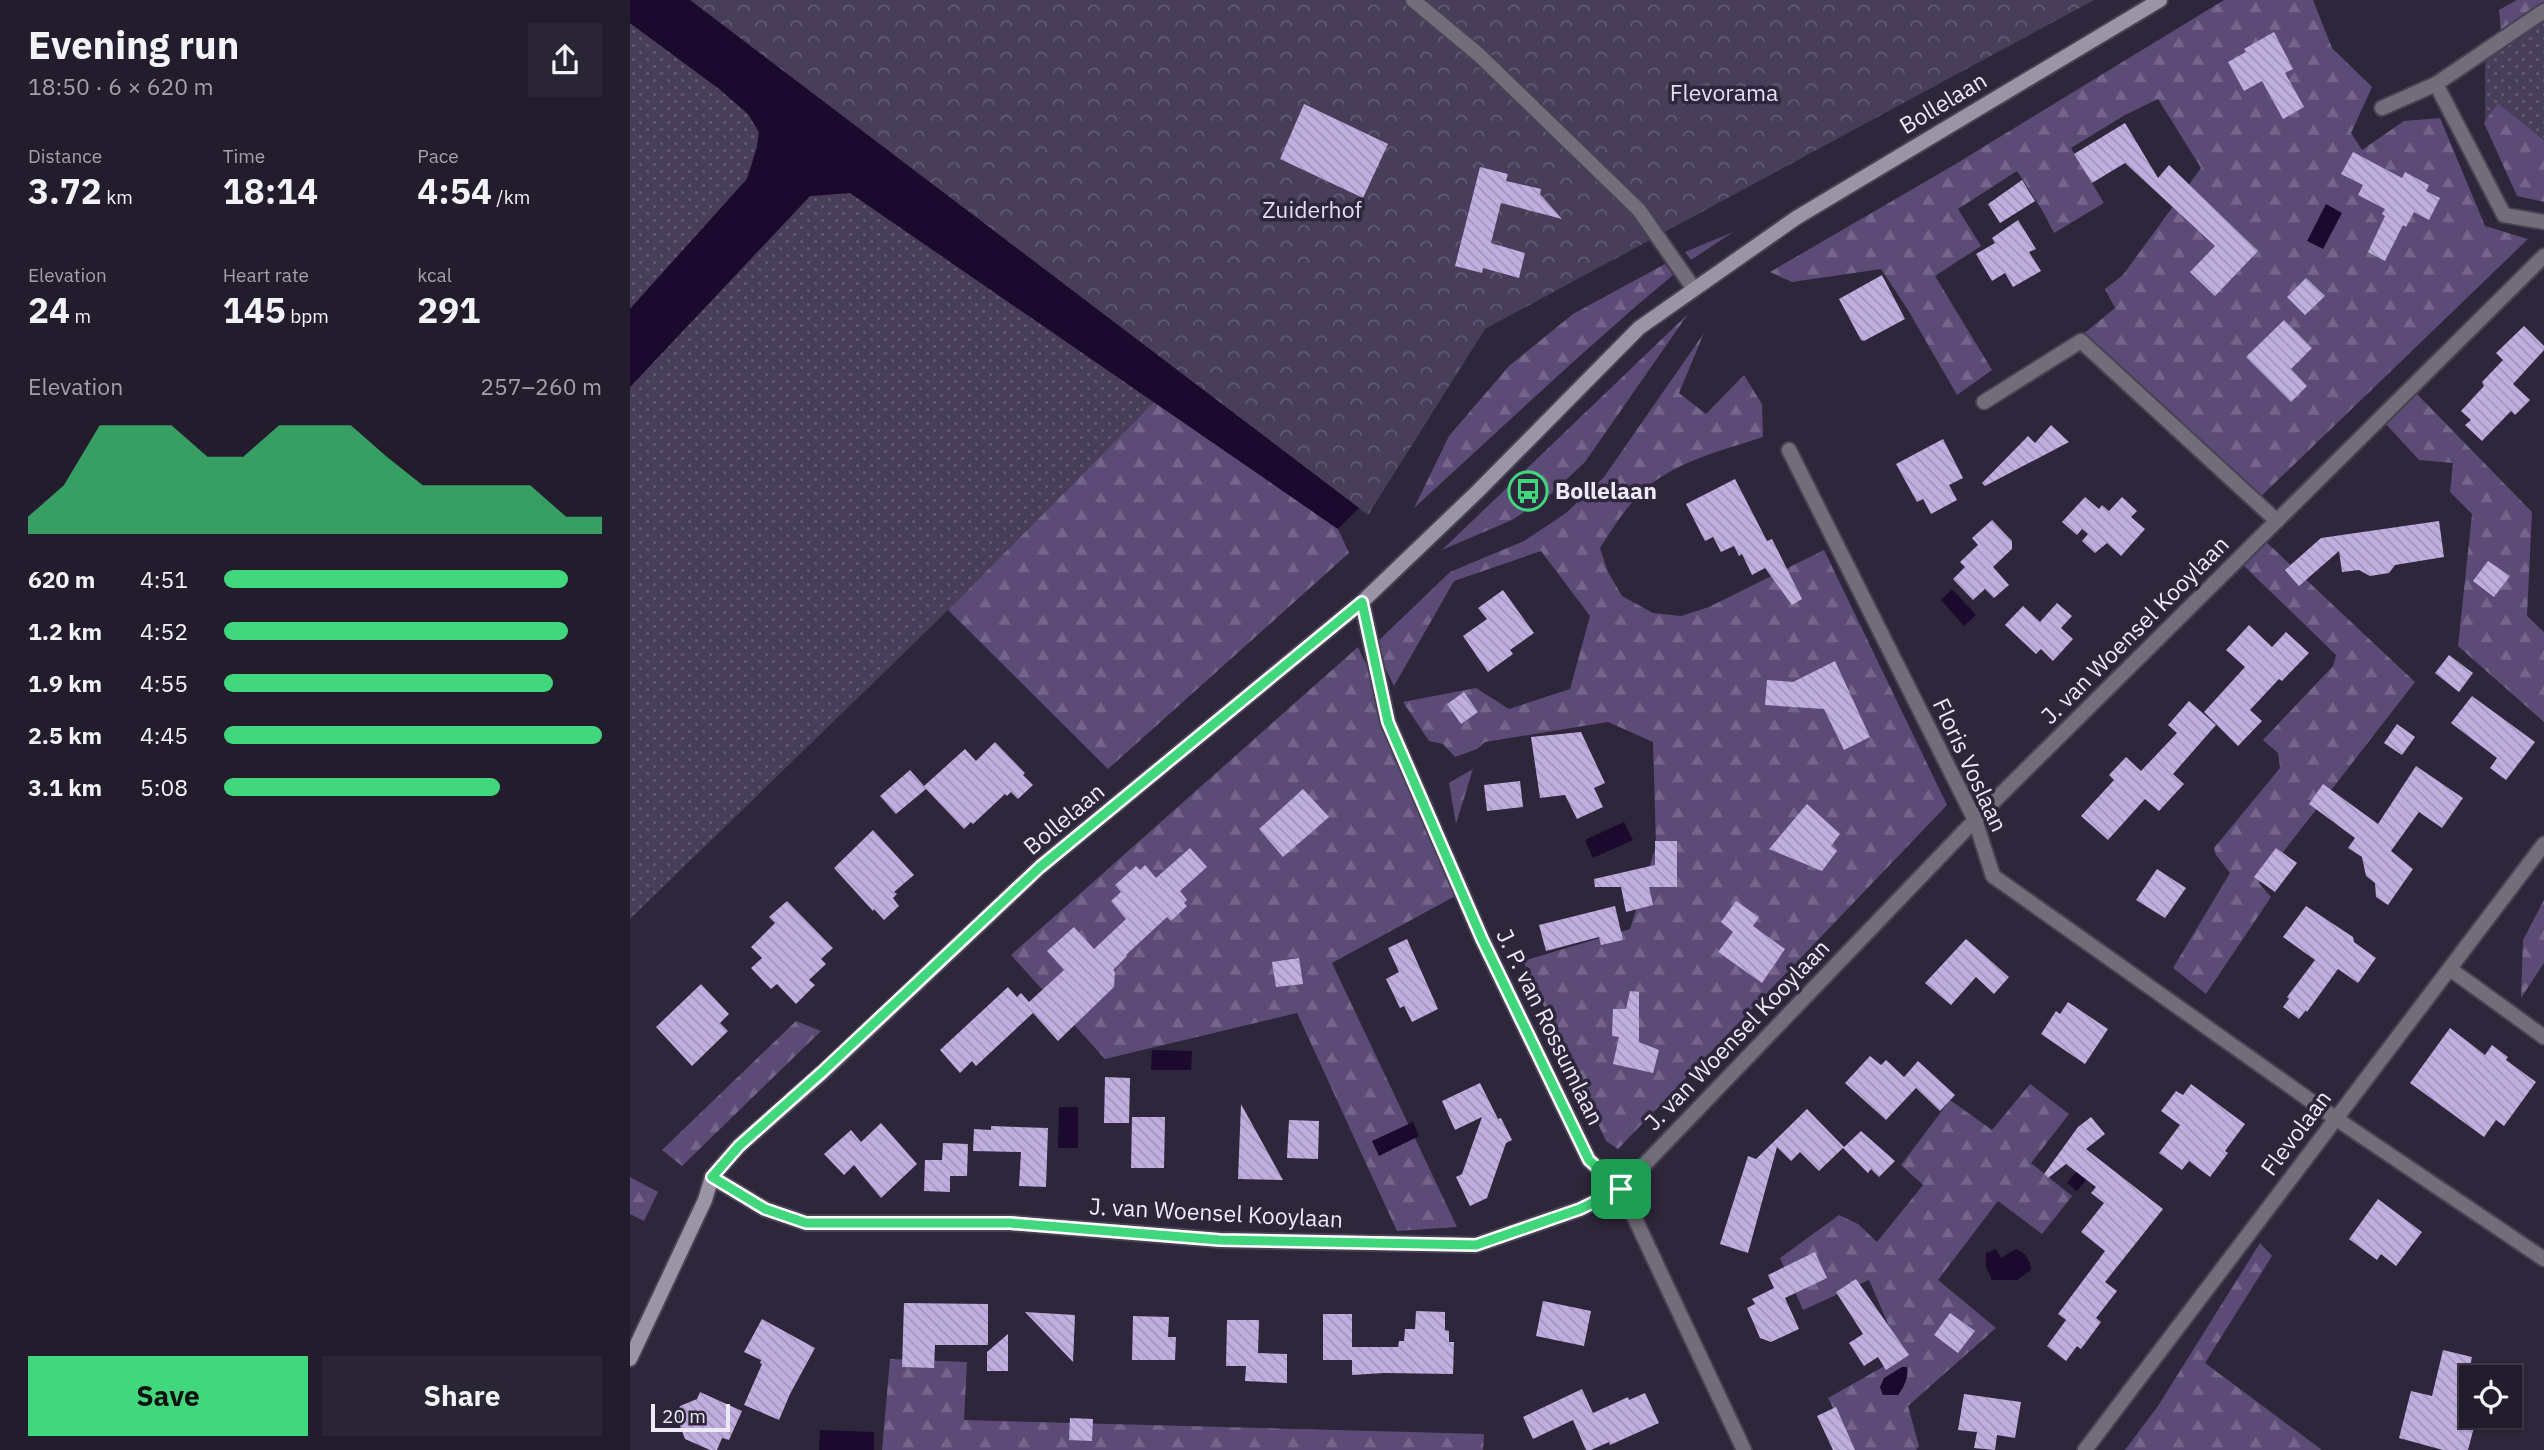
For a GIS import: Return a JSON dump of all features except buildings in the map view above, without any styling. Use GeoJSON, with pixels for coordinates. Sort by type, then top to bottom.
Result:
{"type":"FeatureCollection","features":[{"type":"Feature","properties":{"kind":"main road","name":"Bollelaan"},"geometry":{"type":"LineString","coordinates":[[630,1359],[705,1200],[712,1177],[739,1146],[822,1072],[1040,867],[1362,602],[1478,491],[1639,328],[1796,218],[2160,0]]}},
{"type":"Feature","properties":{"kind":"street"},"geometry":{"type":"LineString","coordinates":[[1413,0],[1479,55],[1639,211],[1694,289]]}},
{"type":"Feature","properties":{"kind":"street"},"geometry":{"type":"LineString","coordinates":[[2382,108],[2435,84],[2544,11]]}},
{"type":"Feature","properties":{"kind":"street"},"geometry":{"type":"LineString","coordinates":[[2435,84],[2504,215],[2544,222]]}},
{"type":"Feature","properties":{"kind":"street","name":"J. van Woensel Kooylaan"},"geometry":{"type":"LineString","coordinates":[[712,1177],[765,1209],[806,1223],[1010,1223],[1220,1240],[1476,1245],[1580,1209],[1621,1189],[1975,820],[2544,256]]}},
{"type":"Feature","properties":{"kind":"street"},"geometry":{"type":"LineString","coordinates":[[1984,402],[2081,341],[2277,521]]}},
{"type":"Feature","properties":{"kind":"street","name":"Floris Voslaan"},"geometry":{"type":"LineString","coordinates":[[1789,450],[1975,820],[1993,876],[2335,1118],[2544,1259]]}},
{"type":"Feature","properties":{"kind":"street","name":"J. P. van Rossumlaan"},"geometry":{"type":"LineString","coordinates":[[1362,602],[1388,722],[1482,939],[1589,1160],[1621,1189],[1744,1450]]}},
{"type":"Feature","properties":{"kind":"street","name":"Flevolaan"},"geometry":{"type":"LineString","coordinates":[[2085,1450],[2544,844]]}},
{"type":"Feature","properties":{"kind":"street"},"geometry":{"type":"LineString","coordinates":[[2450,969],[2544,1037]]}},
{"type":"Feature","properties":{"kind":"green space","name":"Zuiderhof"},"geometry":{"type":"Polygon","coordinates":[[[688,0],[2094,0],[1485,329],[1368,515],[688,0]]]}},
{"type":"Feature","properties":{"kind":"green space"},"geometry":{"type":"Polygon","coordinates":[[[2224,0],[2313,0],[2332,48],[2372,87],[2351,133],[2362,150],[2404,121],[2440,118],[2485,226],[2528,239],[2251,506],[2071,344],[2115,308],[2105,289],[2123,275],[2201,168],[2158,99],[2125,115],[2071,148],[2104,203],[2054,233],[2017,171],[1958,209],[1981,246],[1935,276],[1992,370],[1957,395],[1881,269],[1792,282],[1770,272],[1954,165],[2224,0]]]}},
{"type":"Feature","properties":{"kind":"green space"},"geometry":{"type":"Polygon","coordinates":[[[2517,0],[2544,0],[2544,8],[2501,33],[2499,10],[2517,0]]]}},
{"type":"Feature","properties":{"kind":"green space"},"geometry":{"type":"Polygon","coordinates":[[[2544,15],[2544,140],[2498,103],[2485,123],[2485,60],[2544,15]]]}},
{"type":"Feature","properties":{"kind":"green space"},"geometry":{"type":"Polygon","coordinates":[[[630,23],[718,88],[748,114],[759,132],[747,179],[630,309],[630,23]]]}},
{"type":"Feature","properties":{"kind":"green space"},"geometry":{"type":"Polygon","coordinates":[[[2498,103],[2544,140],[2544,202],[2517,196],[2484,123],[2498,103]]]}},
{"type":"Feature","properties":{"kind":"green space"},"geometry":{"type":"Polygon","coordinates":[[[850,193],[1155,401],[938,620],[630,919],[630,387],[810,196],[850,193]]]}},
{"type":"Feature","properties":{"kind":"green space"},"geometry":{"type":"Polygon","coordinates":[[[1733,232],[1691,260],[1685,252],[1733,232]]]}},
{"type":"Feature","properties":{"kind":"green space"},"geometry":{"type":"Polygon","coordinates":[[[1665,264],[1673,275],[1414,508],[1449,436],[1509,366],[1573,314],[1665,264]]]}},
{"type":"Feature","properties":{"kind":"green space"},"geometry":{"type":"Polygon","coordinates":[[[1688,314],[1585,462],[1551,494],[1512,520],[1442,550],[1688,314]]]}},
{"type":"Feature","properties":{"kind":"green space"},"geometry":{"type":"Polygon","coordinates":[[[1704,333],[1679,393],[1706,414],[1744,375],[1762,404],[1763,437],[1681,466],[1639,495],[1600,548],[1608,572],[1622,596],[1653,613],[1681,616],[1709,607],[1824,550],[1947,805],[1618,1149],[1606,1141],[1523,961],[1630,929],[1656,846],[1653,742],[1608,722],[1485,742],[1477,749],[1455,757],[1443,744],[1429,741],[1403,702],[1476,688],[1509,709],[1570,689],[1590,616],[1541,551],[1454,581],[1394,686],[1374,645],[1450,572],[1524,541],[1566,513],[1604,477],[1704,333]]]}},
{"type":"Feature","properties":{"kind":"green space"},"geometry":{"type":"Polygon","coordinates":[[[2415,392],[2532,512],[2527,616],[2544,632],[2544,722],[2458,646],[2472,514],[2450,492],[2453,463],[2419,460],[2384,422],[2415,392]]]}},
{"type":"Feature","properties":{"kind":"green space"},"geometry":{"type":"Polygon","coordinates":[[[1155,401],[1338,529],[1349,553],[1108,769],[948,610],[1155,401]]]}},
{"type":"Feature","properties":{"kind":"green space"},"geometry":{"type":"Polygon","coordinates":[[[2264,540],[2415,682],[2259,883],[2271,897],[2206,994],[2173,968],[2230,873],[2214,848],[2280,768],[2278,753],[2263,740],[2333,666],[2336,655],[2241,563],[2264,540]]]}},
{"type":"Feature","properties":{"kind":"green space"},"geometry":{"type":"Polygon","coordinates":[[[1358,647],[1470,888],[1332,963],[1457,1227],[1397,1231],[1297,1013],[1105,1059],[1011,955],[1358,647]]]}},
{"type":"Feature","properties":{"kind":"green space"},"geometry":{"type":"Polygon","coordinates":[[[1473,769],[1456,824],[1449,783],[1473,769]]]}},
{"type":"Feature","properties":{"kind":"green space"},"geometry":{"type":"Polygon","coordinates":[[[2544,900],[2544,963],[2521,998],[2523,940],[2544,900]]]}},
{"type":"Feature","properties":{"kind":"green space"},"geometry":{"type":"Polygon","coordinates":[[[796,1021],[821,1031],[682,1166],[662,1150],[796,1021]]]}},
{"type":"Feature","properties":{"kind":"green space"},"geometry":{"type":"Polygon","coordinates":[[[2030,1084],[2069,1114],[2031,1163],[2072,1196],[2042,1234],[1998,1201],[1938,1280],[1996,1328],[1908,1406],[1919,1446],[1916,1450],[1855,1450],[1828,1398],[1902,1356],[1869,1280],[1803,1310],[1780,1258],[1839,1215],[1858,1224],[1877,1242],[1923,1185],[1901,1165],[1950,1100],[1992,1130],[2030,1084]]]}},
{"type":"Feature","properties":{"kind":"green space"},"geometry":{"type":"Polygon","coordinates":[[[630,1177],[658,1192],[644,1221],[630,1214],[630,1177]]]}},
{"type":"Feature","properties":{"kind":"green space"},"geometry":{"type":"Polygon","coordinates":[[[2260,1243],[2272,1256],[2205,1363],[2322,1450],[2125,1450],[2158,1406],[2260,1243]]]}},
{"type":"Feature","properties":{"kind":"green space"},"geometry":{"type":"Polygon","coordinates":[[[890,1359],[967,1362],[964,1420],[1484,1434],[1483,1450],[882,1450],[890,1359]]]}},
{"type":"Feature","properties":{"kind":"shaded area"},"geometry":{"type":"Polygon","coordinates":[[[630,0],[690,0],[1359,508],[1338,529],[850,193],[810,196],[630,387],[630,309],[747,179],[759,132],[748,114],[718,88],[630,23],[630,0]]]}},
{"type":"Feature","properties":{"kind":"shaded area"},"geometry":{"type":"Polygon","coordinates":[[[2326,204],[2342,213],[2323,249],[2307,241],[2326,204]]]}},
{"type":"Feature","properties":{"kind":"shaded area"},"geometry":{"type":"Polygon","coordinates":[[[1952,589],[1976,615],[1964,626],[1941,600],[1952,589]]]}},
{"type":"Feature","properties":{"kind":"shaded area"},"geometry":{"type":"Polygon","coordinates":[[[1624,822],[1633,840],[1593,858],[1585,840],[1624,822]]]}},
{"type":"Feature","properties":{"kind":"shaded area"},"geometry":{"type":"Polygon","coordinates":[[[1152,1050],[1192,1051],[1191,1070],[1151,1070],[1152,1050]]]}},
{"type":"Feature","properties":{"kind":"shaded area"},"geometry":{"type":"Polygon","coordinates":[[[1059,1107],[1078,1107],[1078,1148],[1058,1148],[1059,1107]]]}},
{"type":"Feature","properties":{"kind":"shaded area"},"geometry":{"type":"Polygon","coordinates":[[[1413,1122],[1419,1136],[1379,1156],[1372,1141],[1413,1122]]]}},
{"type":"Feature","properties":{"kind":"shaded area"},"geometry":{"type":"Polygon","coordinates":[[[2086,1159],[2096,1167],[2077,1191],[2067,1183],[2086,1159]]]}},
{"type":"Feature","properties":{"kind":"shaded area"},"geometry":{"type":"Polygon","coordinates":[[[1996,1249],[2001,1258],[2016,1249],[2028,1259],[2031,1270],[2017,1280],[1992,1280],[1986,1267],[1986,1253],[1996,1249]]]}},
{"type":"Feature","properties":{"kind":"shaded area"},"geometry":{"type":"Polygon","coordinates":[[[1902,1367],[1907,1367],[1907,1374],[1898,1395],[1883,1395],[1880,1387],[1884,1378],[1902,1367]]]}},
{"type":"Feature","properties":{"kind":"shaded area"},"geometry":{"type":"Polygon","coordinates":[[[820,1430],[874,1432],[874,1450],[819,1450],[820,1430]]]}},
{"type":"Feature","properties":{"kind":"place","name":"Bollelaan"},"geometry":{"type":"Point","coordinates":[1528,491]}},
{"type":"Feature","properties":{"kind":"route"},"geometry":{"type":"LineString","coordinates":[[1362,602],[1388,722],[1482,939],[1589,1160],[1621,1189],[1580,1209],[1476,1245],[1220,1240],[1010,1223],[806,1223],[765,1209],[712,1177],[739,1146],[822,1072],[1040,867],[1362,602]]}},
{"type":"Feature","properties":{"kind":"park label","name":"Flevorama"},"geometry":{"type":"Point","coordinates":[1724,93]}}]}
